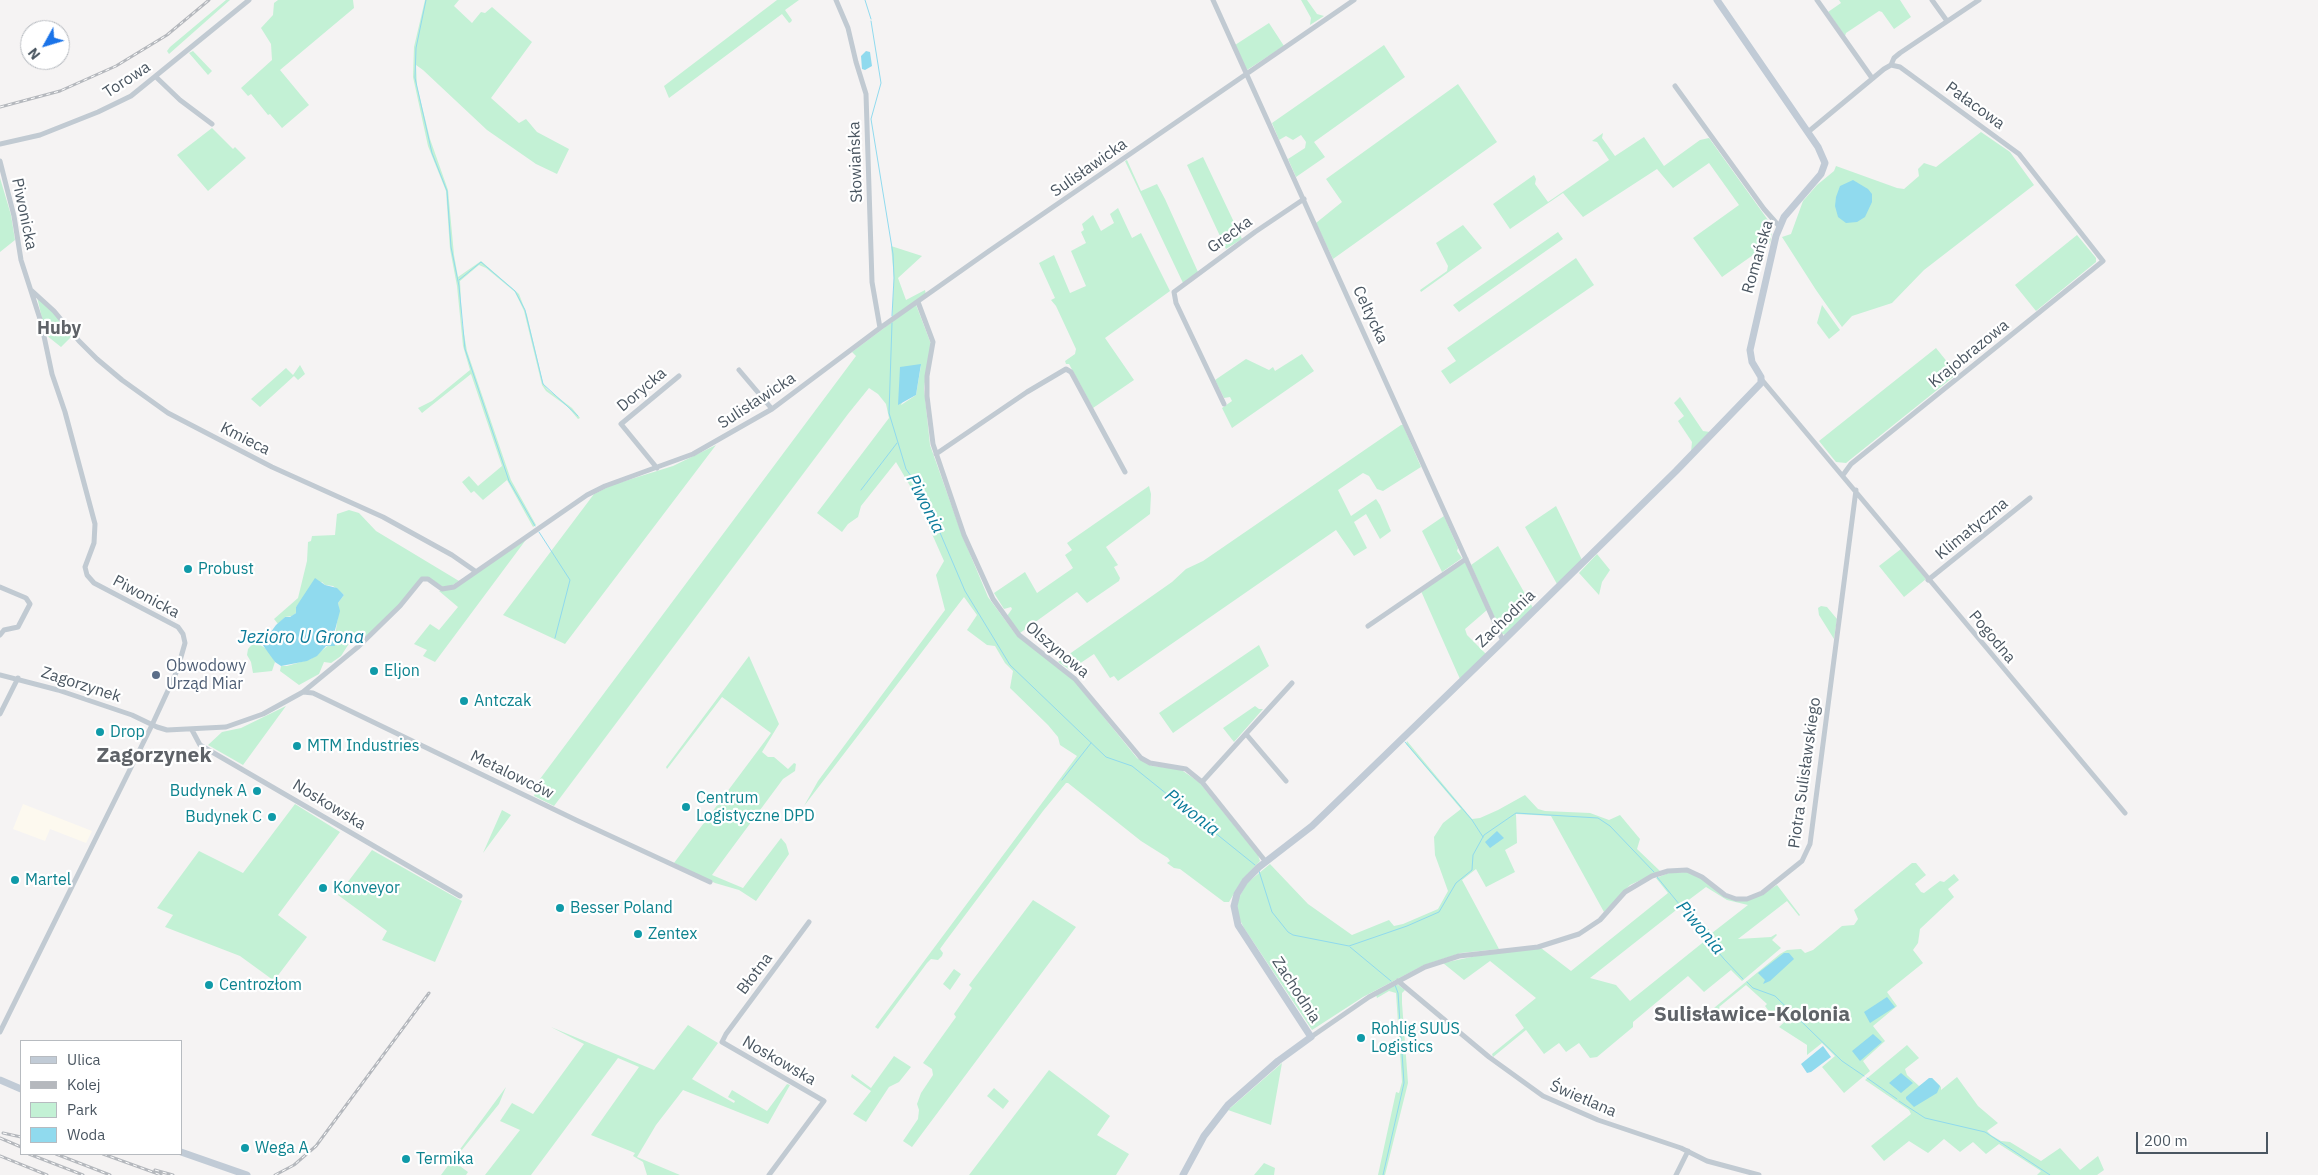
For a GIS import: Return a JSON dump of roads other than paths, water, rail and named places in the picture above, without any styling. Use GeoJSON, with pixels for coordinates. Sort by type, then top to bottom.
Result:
{"type":"FeatureCollection","features":[{"type":"Feature","properties":{"kind":"street","name":"Torowa"},"geometry":{"type":"LineString","coordinates":[[0,144],[25,139],[92,115],[131,96],[249,0]]}},
{"type":"Feature","properties":{"kind":"street","name":"Słowiańska"},"geometry":{"type":"LineString","coordinates":[[836,0],[848,28],[866,94],[871,265],[874,298],[880,328]]}},
{"type":"Feature","properties":{"kind":"street","name":"Celtycka"},"geometry":{"type":"LineString","coordinates":[[1213,0],[1503,641]]}},
{"type":"Feature","properties":{"kind":"street","name":"Sulisławicka"},"geometry":{"type":"LineString","coordinates":[[152,725],[168,730],[192,730],[235,725],[263,714],[304,692],[367,639],[400,606],[422,579],[428,579],[439,588],[446,589],[458,584],[586,495],[703,449],[772,409],[880,328],[1354,0]]}},
{"type":"Feature","properties":{"kind":"street","name":"Romańska"},"geometry":{"type":"LineString","coordinates":[[1717,0],[1822,154],[1825,166],[1821,174],[1787,213],[1779,226],[1750,348],[1752,362],[1762,380],[1843,475]]}},
{"type":"Feature","properties":{"kind":"street"},"geometry":{"type":"LineString","coordinates":[[1817,0],[1872,78]]}},
{"type":"Feature","properties":{"kind":"street"},"geometry":{"type":"LineString","coordinates":[[1932,0],[1947,22]]}},
{"type":"Feature","properties":{"kind":"street"},"geometry":{"type":"LineString","coordinates":[[1808,132],[1872,78],[1891,65],[1900,53],[1979,0]]}},
{"type":"Feature","properties":{"kind":"street","name":"Pałacowa"},"geometry":{"type":"LineString","coordinates":[[1891,65],[1904,70],[2015,150],[2103,261]]}},
{"type":"Feature","properties":{"kind":"street"},"geometry":{"type":"LineString","coordinates":[[156,77],[180,100],[212,124]]}},
{"type":"Feature","properties":{"kind":"street"},"geometry":{"type":"LineString","coordinates":[[1675,86],[1764,209],[1779,226]]}},
{"type":"Feature","properties":{"kind":"street","name":"Piwonicka"},"geometry":{"type":"LineString","coordinates":[[0,161],[14,216],[21,260],[31,290],[95,524],[94,543],[85,567],[87,575],[94,583],[178,627],[185,638],[184,650],[177,671],[152,725],[0,1032]]}},
{"type":"Feature","properties":{"kind":"street","name":"Grecka"},"geometry":{"type":"LineString","coordinates":[[1224,404],[1176,303],[1174,294],[1179,288],[1304,199]]}},
{"type":"Feature","properties":{"kind":"street","name":"Krajobrazowa"},"geometry":{"type":"LineString","coordinates":[[1843,475],[1851,464],[2103,261]]}},
{"type":"Feature","properties":{"kind":"street","name":"Kmieca"},"geometry":{"type":"LineString","coordinates":[[31,290],[54,311],[97,359],[132,388],[168,413],[279,470],[383,517],[447,552],[475,571]]}},
{"type":"Feature","properties":{"kind":"street","name":"Olszynowa"},"geometry":{"type":"LineString","coordinates":[[918,302],[933,342],[927,396],[929,421],[936,454],[980,575],[993,599],[1013,628],[1024,640],[1075,679],[1141,758],[1150,763],[1186,769],[1202,782],[1266,862]]}},
{"type":"Feature","properties":{"kind":"street"},"geometry":{"type":"LineString","coordinates":[[936,454],[1039,384],[1062,370],[1068,369],[1125,472]]}},
{"type":"Feature","properties":{"kind":"street"},"geometry":{"type":"LineString","coordinates":[[739,370],[772,409]]}},
{"type":"Feature","properties":{"kind":"street","name":"Dorycka"},"geometry":{"type":"LineString","coordinates":[[657,468],[621,424],[678,376]]}},
{"type":"Feature","properties":{"kind":"street","name":"Zachodnia"},"geometry":{"type":"LineString","coordinates":[[1183,1175],[1204,1136],[1228,1105],[1278,1061],[1311,1037],[1235,918],[1234,906],[1237,894],[1257,869],[1312,826],[1503,641],[1683,464],[1757,388],[1762,380]]}},
{"type":"Feature","properties":{"kind":"street"},"geometry":{"type":"LineString","coordinates":[[1833,463],[1851,464]]}},
{"type":"Feature","properties":{"kind":"street","name":"Pogodna"},"geometry":{"type":"LineString","coordinates":[[1843,475],[1928,580],[2125,813]]}},
{"type":"Feature","properties":{"kind":"street","name":"Piotra Sulisławskiego"},"geometry":{"type":"LineString","coordinates":[[1311,1037],[1352,1008],[1425,966],[1448,958],[1538,947],[1572,938],[1600,920],[1631,887],[1661,873],[1682,870],[1692,872],[1725,895],[1736,899],[1747,899],[1762,893],[1802,861],[1810,844],[1856,490]]}},
{"type":"Feature","properties":{"kind":"street","name":"Klimatyczna"},"geometry":{"type":"LineString","coordinates":[[1928,580],[2030,498]]}},
{"type":"Feature","properties":{"kind":"street"},"geometry":{"type":"LineString","coordinates":[[1368,626],[1466,559]]}},
{"type":"Feature","properties":{"kind":"street"},"geometry":{"type":"LineString","coordinates":[[0,587],[26,598],[30,604],[18,627],[4,630],[0,635]]}},
{"type":"Feature","properties":{"kind":"street","name":"Zagorzynek"},"geometry":{"type":"LineString","coordinates":[[0,675],[18,678],[100,704],[138,717],[152,725]]}},
{"type":"Feature","properties":{"kind":"street"},"geometry":{"type":"LineString","coordinates":[[0,714],[18,678]]}},
{"type":"Feature","properties":{"kind":"street"},"geometry":{"type":"LineString","coordinates":[[1202,782],[1292,683]]}},
{"type":"Feature","properties":{"kind":"street","name":"Metalowców"},"geometry":{"type":"LineString","coordinates":[[304,692],[313,693],[576,820],[710,882]]}},
{"type":"Feature","properties":{"kind":"street","name":"Noskowska"},"geometry":{"type":"LineString","coordinates":[[192,730],[200,745],[460,896]]}},
{"type":"Feature","properties":{"kind":"street"},"geometry":{"type":"LineString","coordinates":[[1246,734],[1286,781]]}},
{"type":"Feature","properties":{"kind":"street","name":"Błotna"},"geometry":{"type":"LineString","coordinates":[[722,1042],[809,922]]}},
{"type":"Feature","properties":{"kind":"street","name":"Świetlana"},"geometry":{"type":"LineString","coordinates":[[1398,981],[1484,1052],[1543,1096],[1598,1120],[1688,1151],[1711,1162],[1760,1175]]}},
{"type":"Feature","properties":{"kind":"street","name":"Noskowska"},"geometry":{"type":"LineString","coordinates":[[722,1042],[824,1101],[769,1175]]}},
{"type":"Feature","properties":{"kind":"street"},"geometry":{"type":"LineString","coordinates":[[0,1080],[20,1089]]}},
{"type":"Feature","properties":{"kind":"street"},"geometry":{"type":"LineString","coordinates":[[1676,1175],[1688,1151]]}},
{"type":"Feature","properties":{"kind":"street"},"geometry":{"type":"LineString","coordinates":[[182,1152],[248,1175]]}},
{"type":"Feature","properties":{"kind":"water"},"geometry":{"type":"Polygon","coordinates":[[[866,51],[870,52],[872,66],[865,70],[862,69],[861,56],[866,51]]]}},
{"type":"Feature","properties":{"kind":"water"},"geometry":{"type":"Polygon","coordinates":[[[1853,180],[1868,189],[1872,194],[1872,202],[1865,217],[1857,222],[1846,223],[1838,217],[1835,206],[1836,197],[1840,186],[1853,180]]]}},
{"type":"Feature","properties":{"kind":"water"},"geometry":{"type":"Polygon","coordinates":[[[921,364],[916,395],[898,405],[900,367],[921,364]]]}},
{"type":"Feature","properties":{"kind":"water","name":"Jezioro U Grona"},"geometry":{"type":"Polygon","coordinates":[[[315,578],[325,585],[337,588],[344,595],[338,603],[340,611],[334,634],[335,646],[326,646],[317,656],[307,661],[281,666],[275,662],[262,644],[276,625],[285,617],[290,617],[296,613],[296,607],[315,578]]]}},
{"type":"Feature","properties":{"kind":"water"},"geometry":{"type":"Polygon","coordinates":[[[1497,831],[1504,838],[1490,848],[1485,842],[1497,831]]]}},
{"type":"Feature","properties":{"kind":"water"},"geometry":{"type":"Polygon","coordinates":[[[1784,953],[1789,953],[1794,959],[1770,981],[1763,984],[1765,980],[1758,973],[1784,953]]]}},
{"type":"Feature","properties":{"kind":"water"},"geometry":{"type":"Polygon","coordinates":[[[1887,997],[1895,1007],[1870,1023],[1864,1012],[1887,997]]]}},
{"type":"Feature","properties":{"kind":"water"},"geometry":{"type":"Polygon","coordinates":[[[1873,1034],[1882,1042],[1860,1061],[1852,1051],[1873,1034]]]}},
{"type":"Feature","properties":{"kind":"water"},"geometry":{"type":"Polygon","coordinates":[[[1823,1046],[1831,1057],[1807,1073],[1801,1064],[1823,1046]]]}},
{"type":"Feature","properties":{"kind":"water"},"geometry":{"type":"Polygon","coordinates":[[[1901,1073],[1913,1083],[1901,1093],[1889,1083],[1901,1073]]]}},
{"type":"Feature","properties":{"kind":"water"},"geometry":{"type":"Polygon","coordinates":[[[1929,1078],[1932,1078],[1940,1086],[1937,1093],[1914,1107],[1906,1097],[1929,1078]]]}},
{"type":"Feature","properties":{"kind":"waterway"},"geometry":{"type":"LineString","coordinates":[[426,0],[416,48],[415,78],[432,153],[447,191],[451,247],[459,286],[465,349],[509,481],[535,526]]}},
{"type":"Feature","properties":{"kind":"waterway","name":"Piwonia"},"geometry":{"type":"LineString","coordinates":[[865,0],[871,19]]}},
{"type":"Feature","properties":{"kind":"waterway","name":"Piwonia"},"geometry":{"type":"LineString","coordinates":[[871,21],[881,83],[871,119],[893,254],[892,316]]}},
{"type":"Feature","properties":{"kind":"waterway"},"geometry":{"type":"LineString","coordinates":[[459,280],[481,262],[515,291],[525,310],[543,384],[578,416]]}},
{"type":"Feature","properties":{"kind":"waterway","name":"Piwonia"},"geometry":{"type":"LineString","coordinates":[[892,323],[889,413],[906,469],[923,493],[965,591],[1010,665],[1106,757],[1132,766],[1255,865]]}},
{"type":"Feature","properties":{"kind":"waterway"},"geometry":{"type":"LineString","coordinates":[[861,490],[897,443]]}},
{"type":"Feature","properties":{"kind":"waterway"},"geometry":{"type":"LineString","coordinates":[[539,532],[570,580],[555,638]]}},
{"type":"Feature","properties":{"kind":"waterway"},"geometry":{"type":"LineString","coordinates":[[1405,742],[1472,820],[1483,837]]}},
{"type":"Feature","properties":{"kind":"waterway"},"geometry":{"type":"LineString","coordinates":[[1062,780],[1091,743]]}},
{"type":"Feature","properties":{"kind":"waterway","name":"Piwonia"},"geometry":{"type":"LineString","coordinates":[[1259,871],[1272,912],[1288,932],[1293,935],[1349,946],[1407,926],[1439,912],[1456,883],[1472,870],[1473,855],[1484,835],[1516,813],[1598,818],[1610,826],[1654,872]]}},
{"type":"Feature","properties":{"kind":"waterway","name":"Piwonia"},"geometry":{"type":"LineString","coordinates":[[1657,877],[1724,959],[1743,979]]}},
{"type":"Feature","properties":{"kind":"waterway"},"geometry":{"type":"LineString","coordinates":[[1350,947],[1391,981]]}},
{"type":"Feature","properties":{"kind":"waterway","name":"Piwonia"},"geometry":{"type":"LineString","coordinates":[[1747,982],[1753,988],[1775,996],[1842,1061],[1864,1076]]}},
{"type":"Feature","properties":{"kind":"waterway"},"geometry":{"type":"LineString","coordinates":[[1383,1175],[1404,1083],[1398,993],[1395,985]]}},
{"type":"Feature","properties":{"kind":"waterway","name":"Piwonia"},"geometry":{"type":"LineString","coordinates":[[1867,1078],[1897,1099]]}},
{"type":"Feature","properties":{"kind":"waterway","name":"Piwonia"},"geometry":{"type":"LineString","coordinates":[[1899,1101],[1925,1118],[1985,1132],[2050,1175]]}},
{"type":"Feature","properties":{"kind":"railway"},"geometry":{"type":"LineString","coordinates":[[0,107],[60,91],[116,66],[167,35],[209,0]]}},
{"type":"Feature","properties":{"kind":"railway"},"geometry":{"type":"LineString","coordinates":[[275,1175],[294,1165],[316,1146],[429,993]]}},
{"type":"Feature","properties":{"kind":"railway"},"geometry":{"type":"LineString","coordinates":[[3,1133],[20,1137]]}},
{"type":"Feature","properties":{"kind":"railway"},"geometry":{"type":"LineString","coordinates":[[0,1138],[20,1147]]}},
{"type":"Feature","properties":{"kind":"railway"},"geometry":{"type":"LineString","coordinates":[[32,1155],[83,1175]]}},
{"type":"Feature","properties":{"kind":"railway"},"geometry":{"type":"LineString","coordinates":[[59,1155],[110,1175]]}},
{"type":"Feature","properties":{"kind":"railway"},"geometry":{"type":"LineString","coordinates":[[106,1155],[161,1175]]}},
{"type":"Feature","properties":{"kind":"railway"},"geometry":{"type":"LineString","coordinates":[[0,1156],[47,1175]]}},
{"type":"Feature","properties":{"kind":"railway"},"geometry":{"type":"LineString","coordinates":[[155,1170],[173,1175]]}},
{"type":"Feature","properties":{"kind":"place","name":"Probust"},"geometry":{"type":"Point","coordinates":[188,569]}},
{"type":"Feature","properties":{"kind":"place","name":"Eljon"},"geometry":{"type":"Point","coordinates":[374,671]}},
{"type":"Feature","properties":{"kind":"place","name":"Obwodowy Urząd Miar"},"geometry":{"type":"Point","coordinates":[156,675]}},
{"type":"Feature","properties":{"kind":"place","name":"Antczak"},"geometry":{"type":"Point","coordinates":[464,701]}},
{"type":"Feature","properties":{"kind":"place","name":"Drop"},"geometry":{"type":"Point","coordinates":[100,732]}},
{"type":"Feature","properties":{"kind":"place","name":"MTM Industries"},"geometry":{"type":"Point","coordinates":[297,746]}},
{"type":"Feature","properties":{"kind":"place","name":"Budynek A"},"geometry":{"type":"Point","coordinates":[257,791]}},
{"type":"Feature","properties":{"kind":"place","name":"Centrum Logistyczne DPD"},"geometry":{"type":"Point","coordinates":[686,807]}},
{"type":"Feature","properties":{"kind":"place","name":"Budynek C"},"geometry":{"type":"Point","coordinates":[272,817]}},
{"type":"Feature","properties":{"kind":"place","name":"Martel"},"geometry":{"type":"Point","coordinates":[15,880]}},
{"type":"Feature","properties":{"kind":"place","name":"Konveyor"},"geometry":{"type":"Point","coordinates":[323,888]}},
{"type":"Feature","properties":{"kind":"place","name":"Besser Poland"},"geometry":{"type":"Point","coordinates":[560,908]}},
{"type":"Feature","properties":{"kind":"place","name":"Zentex"},"geometry":{"type":"Point","coordinates":[638,934]}},
{"type":"Feature","properties":{"kind":"place","name":"Centrozłom"},"geometry":{"type":"Point","coordinates":[209,985]}},
{"type":"Feature","properties":{"kind":"place","name":"Rohlig SUUS Logistics"},"geometry":{"type":"Point","coordinates":[1361,1038]}},
{"type":"Feature","properties":{"kind":"place","name":"Wega A"},"geometry":{"type":"Point","coordinates":[245,1148]}},
{"type":"Feature","properties":{"kind":"place","name":"Termika"},"geometry":{"type":"Point","coordinates":[406,1159]}},
{"type":"Feature","properties":{"kind":"district","name":"Huby"},"geometry":{"type":"Point","coordinates":[59,329]}},
{"type":"Feature","properties":{"kind":"district","name":"Zagorzynek"},"geometry":{"type":"Point","coordinates":[154,756]}},
{"type":"Feature","properties":{"kind":"district","name":"Sulisławice-Kolonia"},"geometry":{"type":"Point","coordinates":[1752,1015]}}]}
